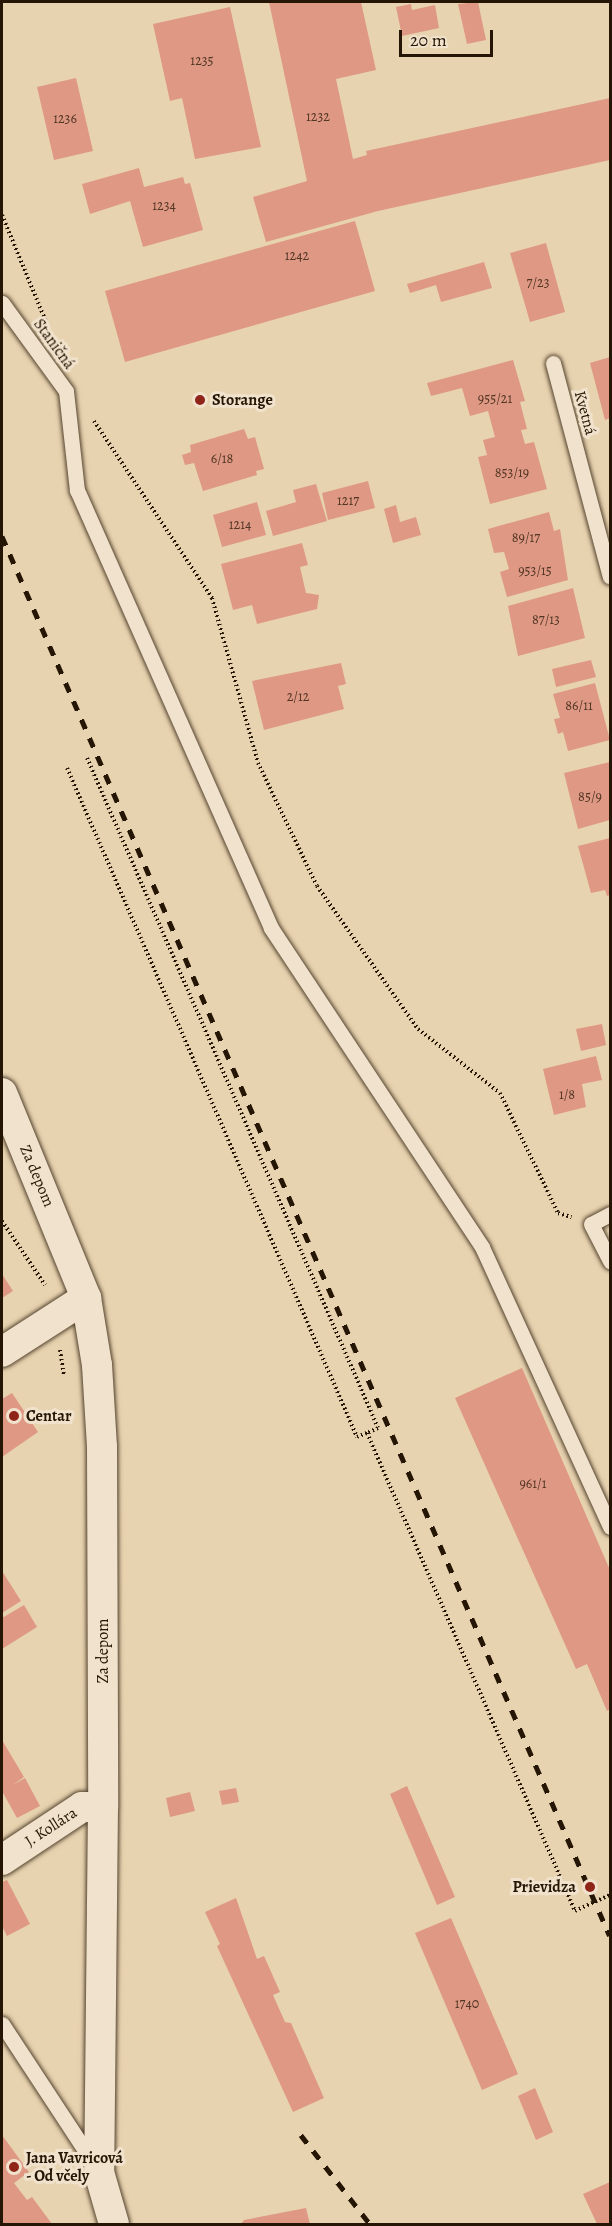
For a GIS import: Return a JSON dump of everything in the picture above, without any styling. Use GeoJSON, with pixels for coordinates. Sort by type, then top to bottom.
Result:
{"type":"FeatureCollection","features":[{"type":"Feature","properties":{"kind":"street","name":"Za depom"},"geometry":{"type":"LineString","coordinates":[[2,1093],[86,1298],[97,1365],[102,1447],[103,1807],[99,2172],[114,2224]]}},
{"type":"Feature","properties":{"kind":"street"},"geometry":{"type":"LineString","coordinates":[[2,1352],[55,1315],[86,1298]]}},
{"type":"Feature","properties":{"kind":"street","name":"J. Kollára"},"geometry":{"type":"LineString","coordinates":[[2,1860],[82,1807],[103,1807]]}},
{"type":"Feature","properties":{"kind":"lane","name":"Staničná"},"geometry":{"type":"LineString","coordinates":[[2,303],[66,391],[77,490],[271,928],[482,1247],[610,1527]]}},
{"type":"Feature","properties":{"kind":"lane","name":"Kvetná"},"geometry":{"type":"LineString","coordinates":[[553,363],[610,577]]}},
{"type":"Feature","properties":{"kind":"lane"},"geometry":{"type":"LineString","coordinates":[[610,1214],[591,1224],[610,1261]]}},
{"type":"Feature","properties":{"kind":"lane"},"geometry":{"type":"LineString","coordinates":[[2,2025],[99,2172]]}},
{"type":"Feature","properties":{"kind":"path"},"geometry":{"type":"LineString","coordinates":[[2,215],[47,326]]}},
{"type":"Feature","properties":{"kind":"path"},"geometry":{"type":"LineString","coordinates":[[66,391],[106,436],[212,598],[258,763],[317,886],[418,1029],[500,1093],[558,1213],[591,1224]]}},
{"type":"Feature","properties":{"kind":"path"},"geometry":{"type":"LineString","coordinates":[[67,768],[357,1437],[378,1428],[87,758]]}},
{"type":"Feature","properties":{"kind":"path"},"geometry":{"type":"LineString","coordinates":[[2,1221],[50,1293],[65,1382]]}},
{"type":"Feature","properties":{"kind":"path"},"geometry":{"type":"LineString","coordinates":[[367,1433],[575,1911],[610,1895]]}},
{"type":"Feature","properties":{"kind":"building"},"geometry":{"type":"Polygon","coordinates":[[[269,2],[361,2],[376,70],[336,79],[353,159],[367,155],[366,151],[610,98],[610,160],[378,211],[266,242],[253,197],[307,181],[269,2]]]}},
{"type":"Feature","properties":{"kind":"building"},"geometry":{"type":"Polygon","coordinates":[[[478,2],[486,40],[467,44],[458,4],[478,2]]]}},
{"type":"Feature","properties":{"kind":"building"},"geometry":{"type":"Polygon","coordinates":[[[411,4],[412,10],[435,5],[439,28],[402,36],[396,7],[411,4]]]}},
{"type":"Feature","properties":{"kind":"building"},"geometry":{"type":"Polygon","coordinates":[[[230,7],[261,147],[195,159],[182,98],[170,101],[153,24],[230,7]]]}},
{"type":"Feature","properties":{"kind":"building"},"geometry":{"type":"Polygon","coordinates":[[[76,78],[93,151],[54,160],[37,87],[76,78]]]}},
{"type":"Feature","properties":{"kind":"building"},"geometry":{"type":"Polygon","coordinates":[[[139,168],[144,187],[183,177],[185,184],[190,183],[203,230],[143,247],[130,201],[90,214],[82,184],[139,168]]]}},
{"type":"Feature","properties":{"kind":"building"},"geometry":{"type":"Polygon","coordinates":[[[355,221],[375,291],[125,362],[105,291],[355,221]]]}},
{"type":"Feature","properties":{"kind":"building"},"geometry":{"type":"Polygon","coordinates":[[[546,243],[565,312],[530,322],[510,253],[546,243]]]}},
{"type":"Feature","properties":{"kind":"building"},"geometry":{"type":"Polygon","coordinates":[[[484,262],[492,288],[441,302],[436,285],[410,293],[407,284],[484,262]]]}},
{"type":"Feature","properties":{"kind":"building"},"geometry":{"type":"Polygon","coordinates":[[[610,357],[610,418],[605,420],[590,363],[610,357]]]}},
{"type":"Feature","properties":{"kind":"building"},"geometry":{"type":"Polygon","coordinates":[[[513,360],[525,401],[520,402],[527,429],[521,430],[525,444],[534,442],[547,489],[490,504],[478,457],[487,455],[483,440],[495,437],[488,411],[470,416],[462,388],[431,396],[427,383],[513,360]]]}},
{"type":"Feature","properties":{"kind":"building"},"geometry":{"type":"Polygon","coordinates":[[[244,429],[248,439],[255,437],[264,469],[256,471],[257,475],[203,491],[194,463],[185,465],[182,455],[191,452],[190,445],[244,429]]]}},
{"type":"Feature","properties":{"kind":"building"},"geometry":{"type":"Polygon","coordinates":[[[368,481],[375,508],[328,520],[322,493],[368,481]]]}},
{"type":"Feature","properties":{"kind":"building"},"geometry":{"type":"Polygon","coordinates":[[[316,484],[327,521],[273,536],[266,511],[296,502],[293,490],[316,484]]]}},
{"type":"Feature","properties":{"kind":"building"},"geometry":{"type":"Polygon","coordinates":[[[257,502],[266,535],[222,547],[213,515],[257,502]]]}},
{"type":"Feature","properties":{"kind":"building"},"geometry":{"type":"Polygon","coordinates":[[[396,505],[400,522],[416,517],[421,535],[393,543],[384,509],[396,505]]]}},
{"type":"Feature","properties":{"kind":"building"},"geometry":{"type":"Polygon","coordinates":[[[549,512],[554,531],[560,529],[568,580],[507,597],[500,572],[509,569],[504,552],[494,553],[488,529],[549,512]]]}},
{"type":"Feature","properties":{"kind":"building"},"geometry":{"type":"Polygon","coordinates":[[[302,543],[308,565],[300,567],[306,593],[319,595],[317,609],[257,624],[252,605],[233,610],[221,564],[302,543]]]}},
{"type":"Feature","properties":{"kind":"building"},"geometry":{"type":"Polygon","coordinates":[[[573,588],[585,638],[518,656],[508,606],[573,588]]]}},
{"type":"Feature","properties":{"kind":"building"},"geometry":{"type":"Polygon","coordinates":[[[591,660],[596,677],[556,687],[552,669],[591,660]]]}},
{"type":"Feature","properties":{"kind":"building"},"geometry":{"type":"Polygon","coordinates":[[[341,663],[346,684],[338,686],[344,709],[264,730],[252,681],[341,663]]]}},
{"type":"Feature","properties":{"kind":"building"},"geometry":{"type":"Polygon","coordinates":[[[595,683],[610,740],[568,751],[563,732],[558,734],[554,719],[560,718],[553,694],[595,683]]]}},
{"type":"Feature","properties":{"kind":"building"},"geometry":{"type":"Polygon","coordinates":[[[610,762],[610,820],[578,829],[564,773],[610,762]]]}},
{"type":"Feature","properties":{"kind":"building"},"geometry":{"type":"Polygon","coordinates":[[[610,838],[610,895],[607,896],[605,890],[591,893],[578,846],[610,838]]]}},
{"type":"Feature","properties":{"kind":"building"},"geometry":{"type":"Polygon","coordinates":[[[602,1024],[606,1045],[581,1051],[576,1029],[602,1024]]]}},
{"type":"Feature","properties":{"kind":"building"},"geometry":{"type":"Polygon","coordinates":[[[596,1056],[602,1080],[582,1084],[586,1107],[554,1115],[543,1069],[596,1056]]]}},
{"type":"Feature","properties":{"kind":"building"},"geometry":{"type":"Polygon","coordinates":[[[2,1274],[13,1291],[2,1298],[2,1274]]]}},
{"type":"Feature","properties":{"kind":"building"},"geometry":{"type":"Polygon","coordinates":[[[522,1368],[610,1570],[610,1709],[607,1711],[587,1664],[576,1669],[455,1398],[522,1368]]]}},
{"type":"Feature","properties":{"kind":"building","name":"Centar"},"geometry":{"type":"Polygon","coordinates":[[[12,1393],[38,1432],[2,1457],[2,1399],[12,1393]]]}},
{"type":"Feature","properties":{"kind":"building"},"geometry":{"type":"Polygon","coordinates":[[[2,1571],[21,1601],[2,1613],[2,1571]]]}},
{"type":"Feature","properties":{"kind":"building"},"geometry":{"type":"Polygon","coordinates":[[[24,1605],[37,1627],[2,1649],[2,1618],[24,1605]]]}},
{"type":"Feature","properties":{"kind":"building"},"geometry":{"type":"Polygon","coordinates":[[[2,1740],[24,1777],[13,1785],[25,1778],[40,1806],[17,1818],[2,1791],[2,1740]]]}},
{"type":"Feature","properties":{"kind":"building"},"geometry":{"type":"Polygon","coordinates":[[[407,1786],[455,1897],[437,1905],[390,1794],[407,1786]]]}},
{"type":"Feature","properties":{"kind":"building"},"geometry":{"type":"Polygon","coordinates":[[[236,1788],[239,1802],[222,1805],[219,1791],[236,1788]]]}},
{"type":"Feature","properties":{"kind":"building"},"geometry":{"type":"Polygon","coordinates":[[[190,1792],[195,1811],[170,1817],[166,1798],[190,1792]]]}},
{"type":"Feature","properties":{"kind":"building"},"geometry":{"type":"Polygon","coordinates":[[[7,1880],[30,1924],[7,1936],[2,1926],[2,1882],[7,1880]]]}},
{"type":"Feature","properties":{"kind":"building"},"geometry":{"type":"Polygon","coordinates":[[[236,1898],[257,1959],[264,1956],[280,1992],[273,1995],[285,2022],[291,2023],[324,2098],[293,2112],[217,1946],[220,1944],[205,1912],[236,1898]]]}},
{"type":"Feature","properties":{"kind":"building"},"geometry":{"type":"Polygon","coordinates":[[[451,1918],[518,2074],[482,2090],[415,1933],[451,1918]]]}},
{"type":"Feature","properties":{"kind":"building"},"geometry":{"type":"Polygon","coordinates":[[[535,2088],[553,2132],[536,2140],[518,2096],[535,2088]]]}},
{"type":"Feature","properties":{"kind":"building"},"geometry":{"type":"Polygon","coordinates":[[[2,2135],[29,2172],[14,2183],[27,2200],[32,2197],[52,2224],[2,2224],[2,2135]]]}},
{"type":"Feature","properties":{"kind":"building"},"geometry":{"type":"Polygon","coordinates":[[[610,2182],[610,2224],[597,2224],[583,2194],[610,2182]]]}},
{"type":"Feature","properties":{"kind":"building"},"geometry":{"type":"Polygon","coordinates":[[[306,2208],[310,2224],[241,2224],[244,2220],[306,2208]]]}},
{"type":"Feature","properties":{"kind":"railway"},"geometry":{"type":"LineString","coordinates":[[2,536],[610,1936]]}},
{"type":"Feature","properties":{"kind":"railway"},"geometry":{"type":"LineString","coordinates":[[301,2135],[370,2224]]}},
{"type":"Feature","properties":{"kind":"place","name":"Storange"},"geometry":{"type":"Point","coordinates":[200,400]}},
{"type":"Feature","properties":{"kind":"place","name":"Centar"},"geometry":{"type":"Point","coordinates":[14,1416]}},
{"type":"Feature","properties":{"kind":"place","name":"Prievidza"},"geometry":{"type":"Point","coordinates":[590,1887]}},
{"type":"Feature","properties":{"kind":"place","name":"Jana Vavricová - Od včely"},"geometry":{"type":"Point","coordinates":[14,2167]}}]}
